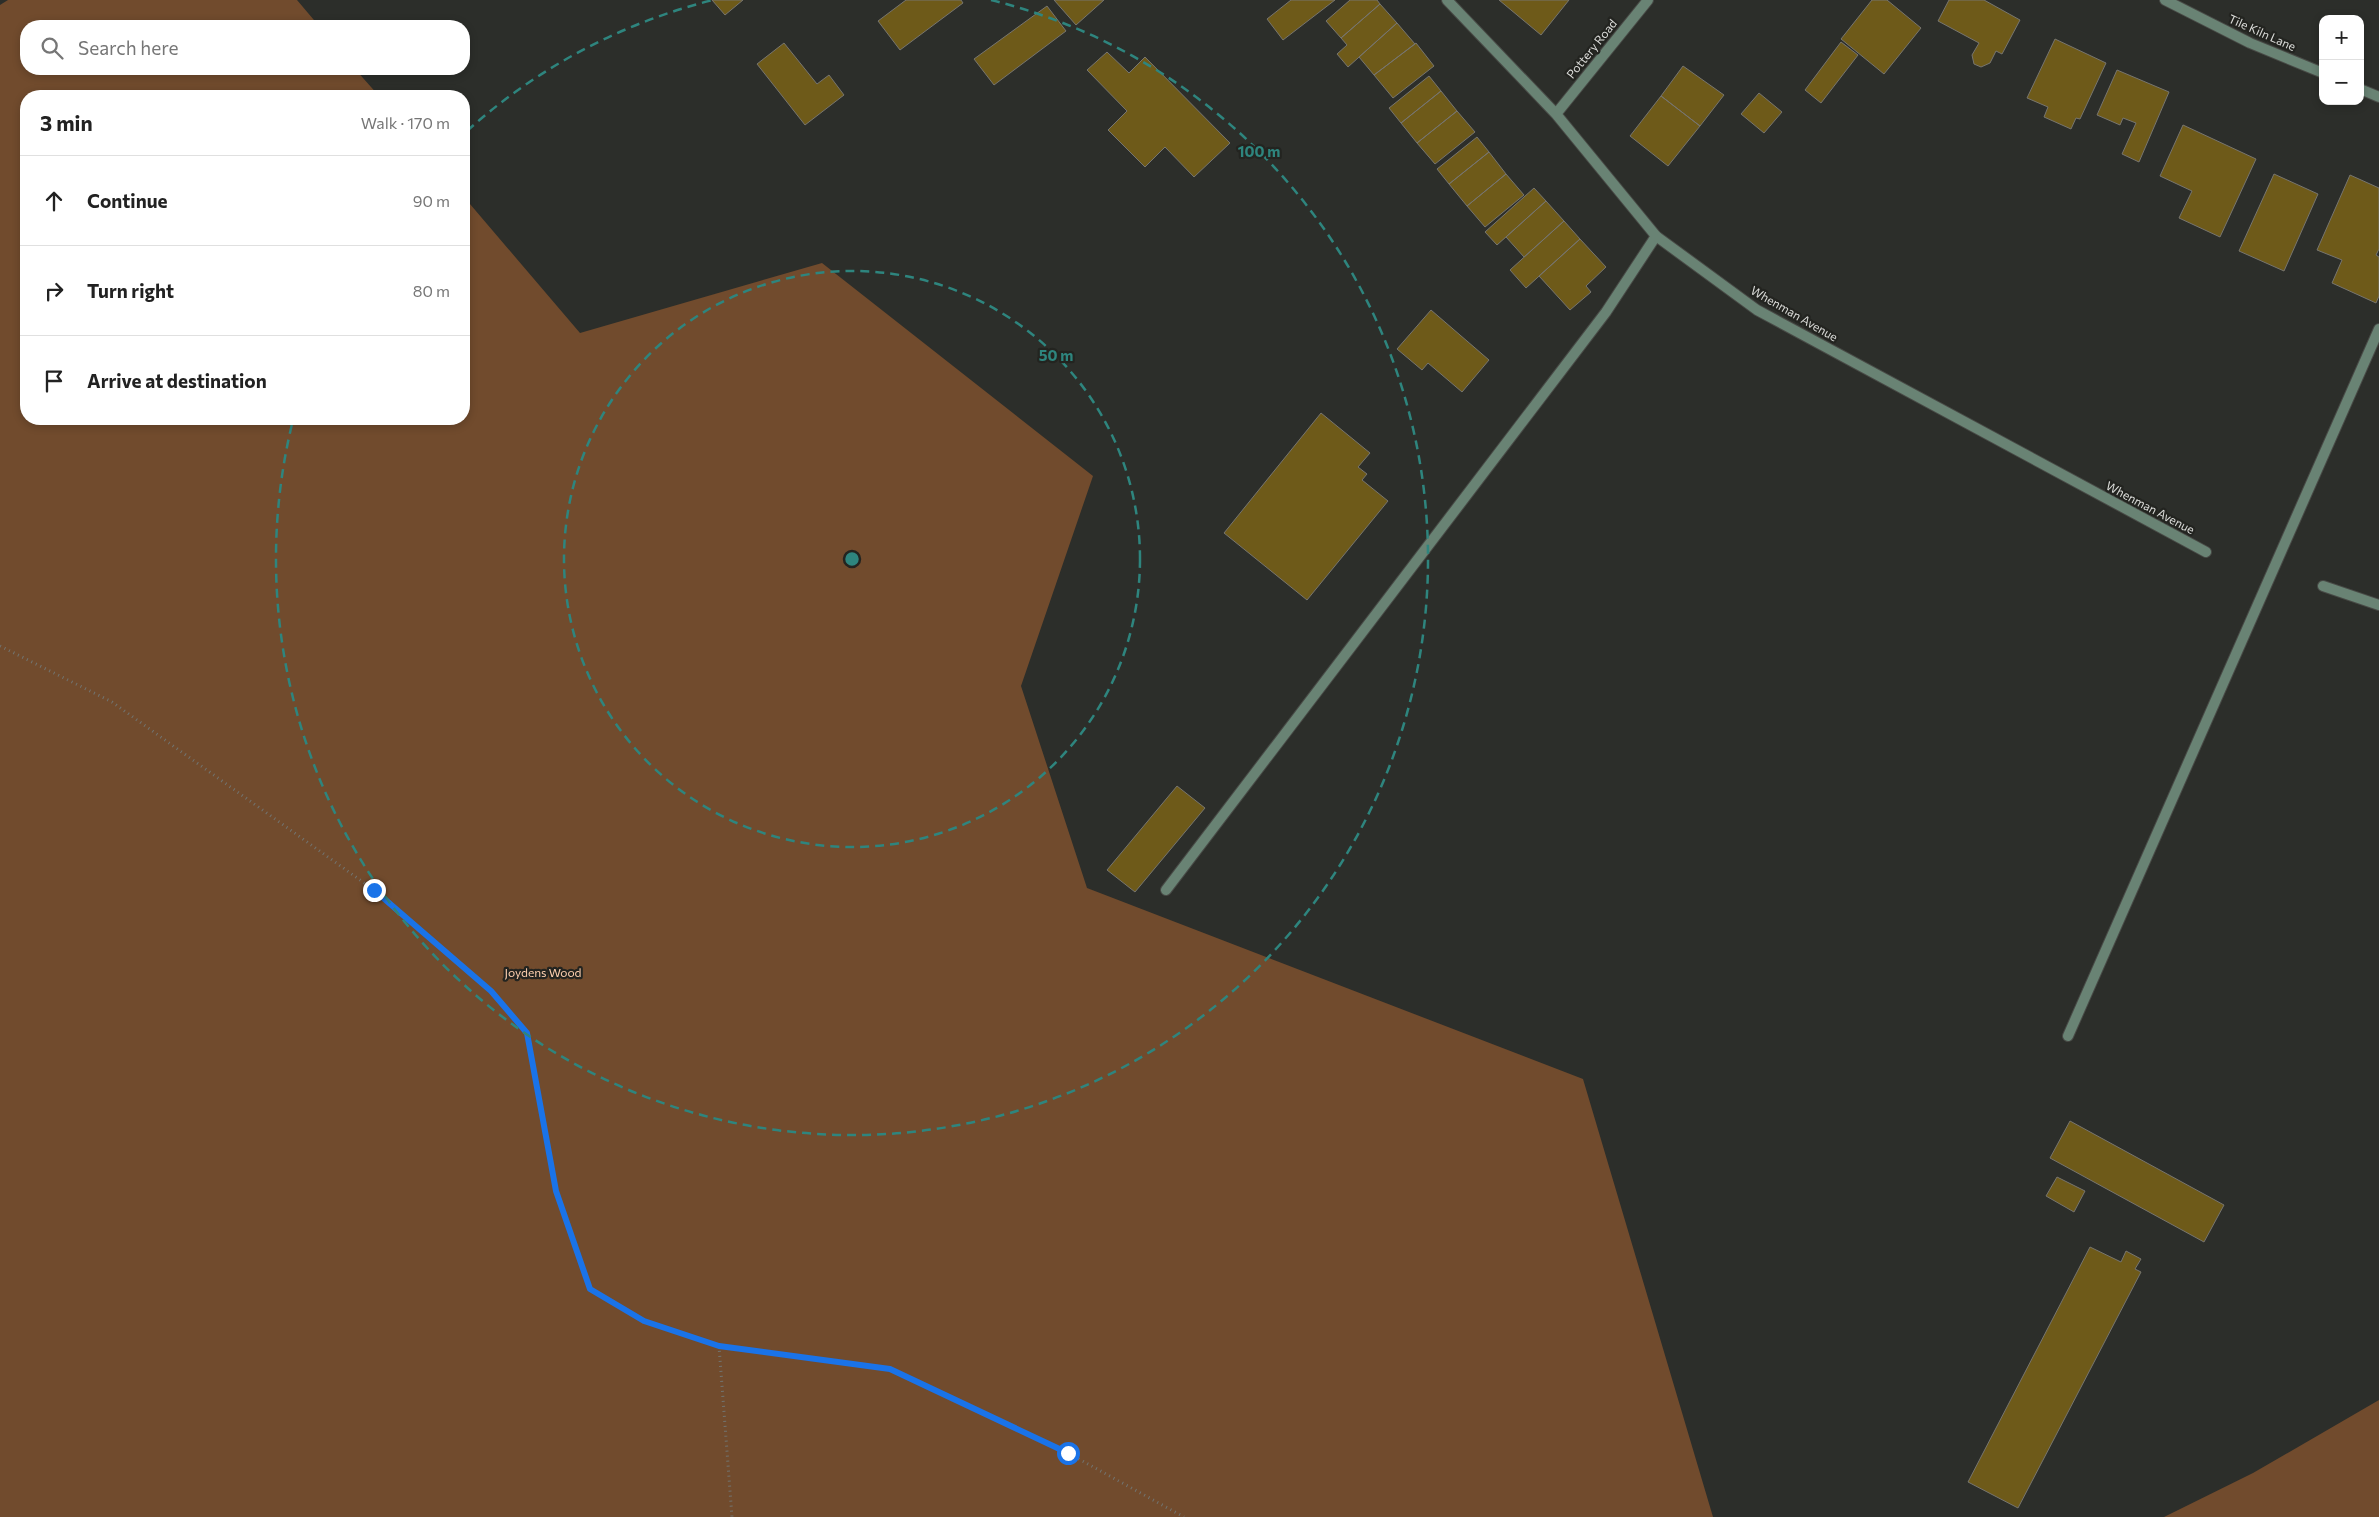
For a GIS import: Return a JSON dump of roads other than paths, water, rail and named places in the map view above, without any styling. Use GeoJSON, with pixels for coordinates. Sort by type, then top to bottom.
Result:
{"type":"FeatureCollection","features":[{"type":"Feature","properties":{"kind":"street","name":"Whenman Avenue"},"geometry":{"type":"LineString","coordinates":[[1447,0],[1556,114],[1656,236],[1757,310],[2206,552]]}},
{"type":"Feature","properties":{"kind":"street","name":"Pottery Road"},"geometry":{"type":"LineString","coordinates":[[1556,114],[1648,0]]}},
{"type":"Feature","properties":{"kind":"street","name":"Tile Kiln Lane"},"geometry":{"type":"LineString","coordinates":[[2165,0],[2250,43],[2319,71]]}},
{"type":"Feature","properties":{"kind":"street"},"geometry":{"type":"LineString","coordinates":[[2364,91],[2379,97]]}},
{"type":"Feature","properties":{"kind":"street"},"geometry":{"type":"LineString","coordinates":[[1166,890],[1606,312],[1656,236]]}},
{"type":"Feature","properties":{"kind":"street"},"geometry":{"type":"LineString","coordinates":[[2068,1036],[2379,329]]}},
{"type":"Feature","properties":{"kind":"street"},"geometry":{"type":"LineString","coordinates":[[2323,586],[2379,605]]}},
{"type":"Feature","properties":{"kind":"park label","name":"Joydens Wood"},"geometry":{"type":"Point","coordinates":[543,973]}}]}
